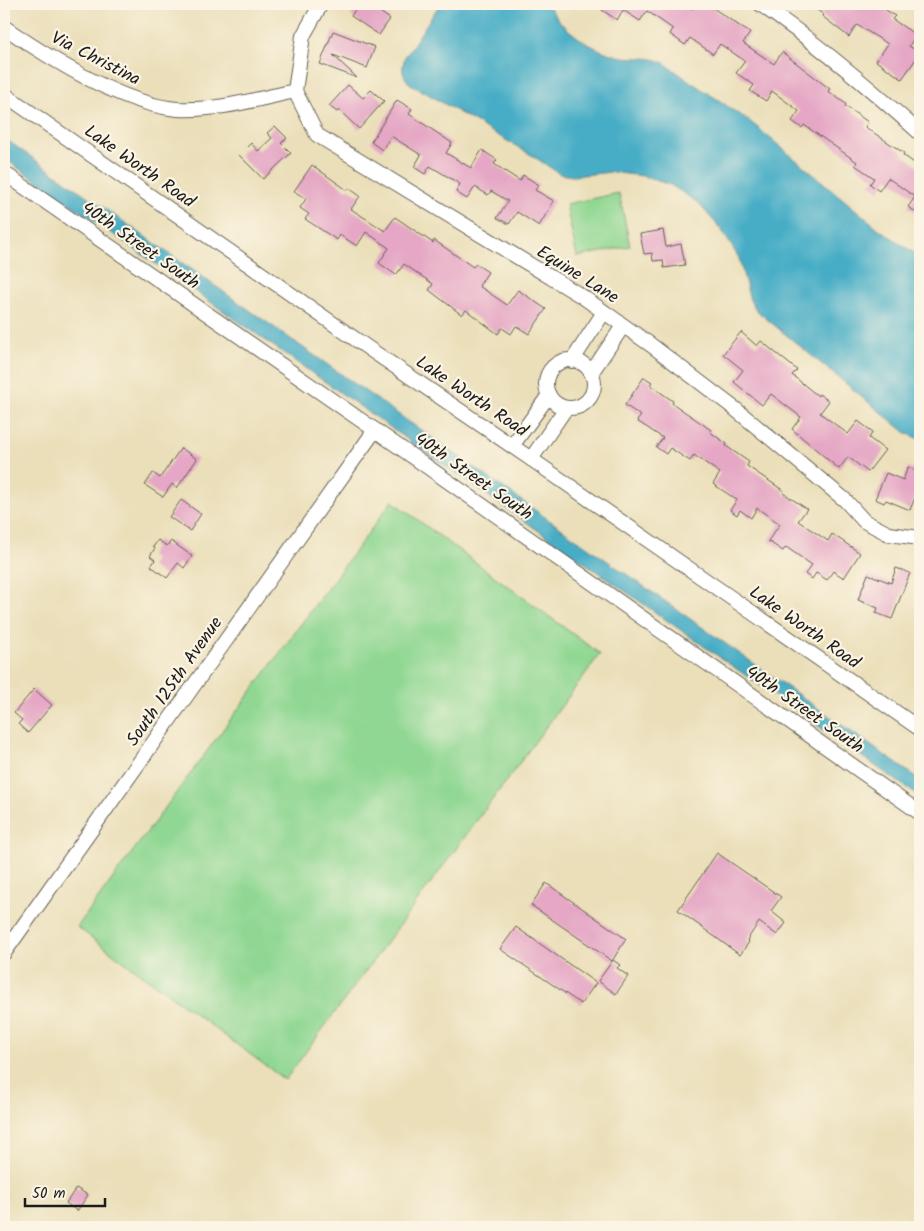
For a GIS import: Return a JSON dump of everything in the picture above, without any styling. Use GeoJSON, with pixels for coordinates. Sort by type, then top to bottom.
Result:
{"type":"FeatureCollection","features":[{"type":"Feature","properties":{"kind":"street"},"geometry":{"type":"LineString","coordinates":[[295,91],[303,36],[322,4]]}},
{"type":"Feature","properties":{"kind":"street"},"geometry":{"type":"LineString","coordinates":[[760,4],[870,88],[920,133]]}},
{"type":"Feature","properties":{"kind":"street","name":"Via Christina"},"geometry":{"type":"LineString","coordinates":[[4,27],[33,47],[106,87],[141,102],[178,108],[216,108],[295,91]]}},
{"type":"Feature","properties":{"kind":"street","name":"Equine Lane"},"geometry":{"type":"LineString","coordinates":[[295,91],[317,135],[604,312],[734,408],[845,500],[864,521],[889,534],[920,538]]}},
{"type":"Feature","properties":{"kind":"street","name":"Lake Worth Road"},"geometry":{"type":"LineString","coordinates":[[4,94],[360,343],[531,459],[920,729]]}},
{"type":"Feature","properties":{"kind":"street","name":"40th Street South"},"geometry":{"type":"LineString","coordinates":[[4,173],[376,430],[920,813]]}},
{"type":"Feature","properties":{"kind":"street"},"geometry":{"type":"LineString","coordinates":[[572,361],[604,312]]}},
{"type":"Feature","properties":{"kind":"street"},"geometry":{"type":"LineString","coordinates":[[591,373],[623,326]]}},
{"type":"Feature","properties":{"kind":"street"},"geometry":{"type":"LineString","coordinates":[[572,361],[580,363],[591,373],[594,388],[591,395],[581,406],[566,408],[553,401],[546,387],[550,371],[556,365],[572,361]]}},
{"type":"Feature","properties":{"kind":"street"},"geometry":{"type":"LineString","coordinates":[[512,446],[549,394]]}},
{"type":"Feature","properties":{"kind":"street"},"geometry":{"type":"LineString","coordinates":[[531,459],[566,408]]}},
{"type":"Feature","properties":{"kind":"street","name":"South 125th Avenue"},"geometry":{"type":"LineString","coordinates":[[4,953],[376,430]]}},
{"type":"Feature","properties":{"kind":"green space"},"geometry":{"type":"Polygon","coordinates":[[[619,193],[630,246],[577,257],[566,204],[619,193]]]}},
{"type":"Feature","properties":{"kind":"green space"},"geometry":{"type":"Polygon","coordinates":[[[392,501],[600,654],[285,1080],[77,927],[392,501]]]}},
{"type":"Feature","properties":{"kind":"water"},"geometry":{"type":"Polygon","coordinates":[[[440,4],[548,4],[569,31],[600,50],[622,57],[649,59],[664,63],[747,119],[879,229],[920,257],[920,440],[905,432],[757,311],[750,300],[739,258],[721,229],[698,203],[671,185],[643,176],[611,172],[573,176],[560,174],[409,83],[403,71],[405,57],[440,4]]]}},
{"type":"Feature","properties":{"kind":"water"},"geometry":{"type":"Polygon","coordinates":[[[4,138],[920,780],[920,797],[4,158],[4,138]]]}},
{"type":"Feature","properties":{"kind":"building"},"geometry":{"type":"Polygon","coordinates":[[[359,4],[386,4],[380,12],[390,19],[379,35],[351,16],[359,4]]]}},
{"type":"Feature","properties":{"kind":"building"},"geometry":{"type":"Polygon","coordinates":[[[607,4],[686,4],[693,9],[696,4],[707,4],[750,33],[743,43],[774,64],[782,52],[830,89],[828,91],[846,104],[845,106],[868,122],[865,127],[904,153],[903,155],[920,167],[920,215],[908,207],[915,197],[888,178],[879,191],[870,184],[874,178],[855,165],[857,162],[804,125],[802,128],[792,121],[799,111],[772,91],[766,101],[750,91],[754,85],[736,73],[745,61],[720,44],[713,54],[690,38],[685,45],[670,34],[673,29],[647,11],[640,21],[623,10],[617,20],[602,10],[607,4]]]}},
{"type":"Feature","properties":{"kind":"building"},"geometry":{"type":"Polygon","coordinates":[[[808,4],[877,4],[895,16],[892,19],[916,35],[909,46],[920,53],[902,79],[876,61],[888,44],[857,25],[849,37],[822,16],[823,14],[808,4]]]}},
{"type":"Feature","properties":{"kind":"building"},"geometry":{"type":"Polygon","coordinates":[[[333,31],[375,47],[367,68],[333,55],[357,78],[320,64],[333,31]]]}},
{"type":"Feature","properties":{"kind":"building"},"geometry":{"type":"Polygon","coordinates":[[[348,85],[363,98],[371,90],[384,101],[359,129],[339,110],[337,112],[329,106],[348,85]]]}},
{"type":"Feature","properties":{"kind":"building"},"geometry":{"type":"Polygon","coordinates":[[[397,100],[412,109],[409,114],[452,143],[446,153],[471,168],[482,150],[497,160],[494,164],[520,181],[523,175],[539,185],[535,190],[554,201],[539,226],[517,212],[509,224],[497,218],[508,201],[491,191],[488,195],[475,187],[467,199],[456,192],[460,184],[430,166],[425,174],[414,167],[421,155],[391,136],[382,150],[371,142],[397,100]]]}},
{"type":"Feature","properties":{"kind":"building"},"geometry":{"type":"Polygon","coordinates":[[[275,126],[287,138],[281,143],[291,153],[263,179],[239,155],[251,143],[258,151],[272,138],[267,133],[275,126]]]}},
{"type":"Feature","properties":{"kind":"building"},"geometry":{"type":"Polygon","coordinates":[[[312,165],[347,190],[349,188],[360,196],[351,209],[385,231],[395,217],[433,243],[434,240],[473,267],[476,264],[488,272],[479,286],[507,305],[518,290],[546,309],[529,334],[516,326],[511,334],[502,328],[498,334],[466,310],[462,315],[429,290],[433,284],[404,264],[396,275],[379,263],[389,248],[366,232],[357,246],[340,235],[337,240],[305,219],[309,214],[300,208],[306,199],[294,191],[312,165]]]}},
{"type":"Feature","properties":{"kind":"building"},"geometry":{"type":"Polygon","coordinates":[[[663,230],[666,247],[681,244],[685,265],[664,268],[663,260],[653,261],[652,253],[644,254],[640,234],[663,230]]]}},
{"type":"Feature","properties":{"kind":"building"},"geometry":{"type":"Polygon","coordinates":[[[741,332],[757,346],[761,341],[797,370],[792,375],[818,396],[819,394],[829,401],[820,413],[848,434],[858,421],[873,432],[869,438],[885,450],[868,472],[848,457],[839,469],[792,429],[801,417],[771,394],[762,405],[734,382],[743,370],[723,354],[741,332]]]}},
{"type":"Feature","properties":{"kind":"building"},"geometry":{"type":"Polygon","coordinates":[[[644,377],[652,382],[650,385],[673,401],[672,403],[711,430],[710,432],[727,444],[726,446],[749,462],[747,466],[807,509],[798,521],[828,541],[832,534],[860,553],[844,578],[833,571],[827,580],[816,573],[812,579],[805,574],[812,565],[786,547],[783,551],[768,541],[780,524],[757,508],[751,518],[740,510],[737,515],[730,510],[737,500],[713,484],[720,473],[694,455],[690,461],[670,448],[666,454],[656,447],[663,438],[637,421],[641,416],[625,405],[644,377]]]}},
{"type":"Feature","properties":{"kind":"building"},"geometry":{"type":"Polygon","coordinates":[[[181,448],[197,459],[177,488],[172,484],[163,497],[145,485],[153,473],[160,478],[181,448]]]}},
{"type":"Feature","properties":{"kind":"building"},"geometry":{"type":"Polygon","coordinates":[[[908,467],[920,473],[920,485],[910,510],[886,500],[884,503],[875,499],[886,473],[903,480],[908,467]]]}},
{"type":"Feature","properties":{"kind":"building"},"geometry":{"type":"Polygon","coordinates":[[[181,500],[201,514],[190,531],[169,517],[181,500]]]}},
{"type":"Feature","properties":{"kind":"building"},"geometry":{"type":"Polygon","coordinates":[[[158,540],[167,546],[171,541],[192,556],[184,568],[178,563],[167,578],[151,566],[155,560],[150,556],[158,540]]]}},
{"type":"Feature","properties":{"kind":"building"},"geometry":{"type":"Polygon","coordinates":[[[896,568],[910,573],[892,619],[876,613],[878,608],[858,600],[868,574],[891,583],[896,568]]]}},
{"type":"Feature","properties":{"kind":"building"},"geometry":{"type":"Polygon","coordinates":[[[34,689],[52,705],[28,733],[18,724],[22,720],[14,713],[34,689]]]}},
{"type":"Feature","properties":{"kind":"building"},"geometry":{"type":"Polygon","coordinates":[[[717,853],[781,897],[771,911],[786,923],[777,935],[759,922],[740,955],[678,910],[717,853]]]}},
{"type":"Feature","properties":{"kind":"building"},"geometry":{"type":"Polygon","coordinates":[[[546,883],[626,939],[612,961],[531,905],[546,883]]]}},
{"type":"Feature","properties":{"kind":"building"},"geometry":{"type":"Polygon","coordinates":[[[516,927],[596,983],[581,1004],[500,949],[516,927]]]}},
{"type":"Feature","properties":{"kind":"building"},"geometry":{"type":"Polygon","coordinates":[[[613,960],[620,965],[617,968],[628,976],[616,994],[598,981],[613,960]]]}},
{"type":"Feature","properties":{"kind":"building"},"geometry":{"type":"Polygon","coordinates":[[[76,1188],[88,1195],[77,1211],[66,1203],[76,1188]]]}}]}
